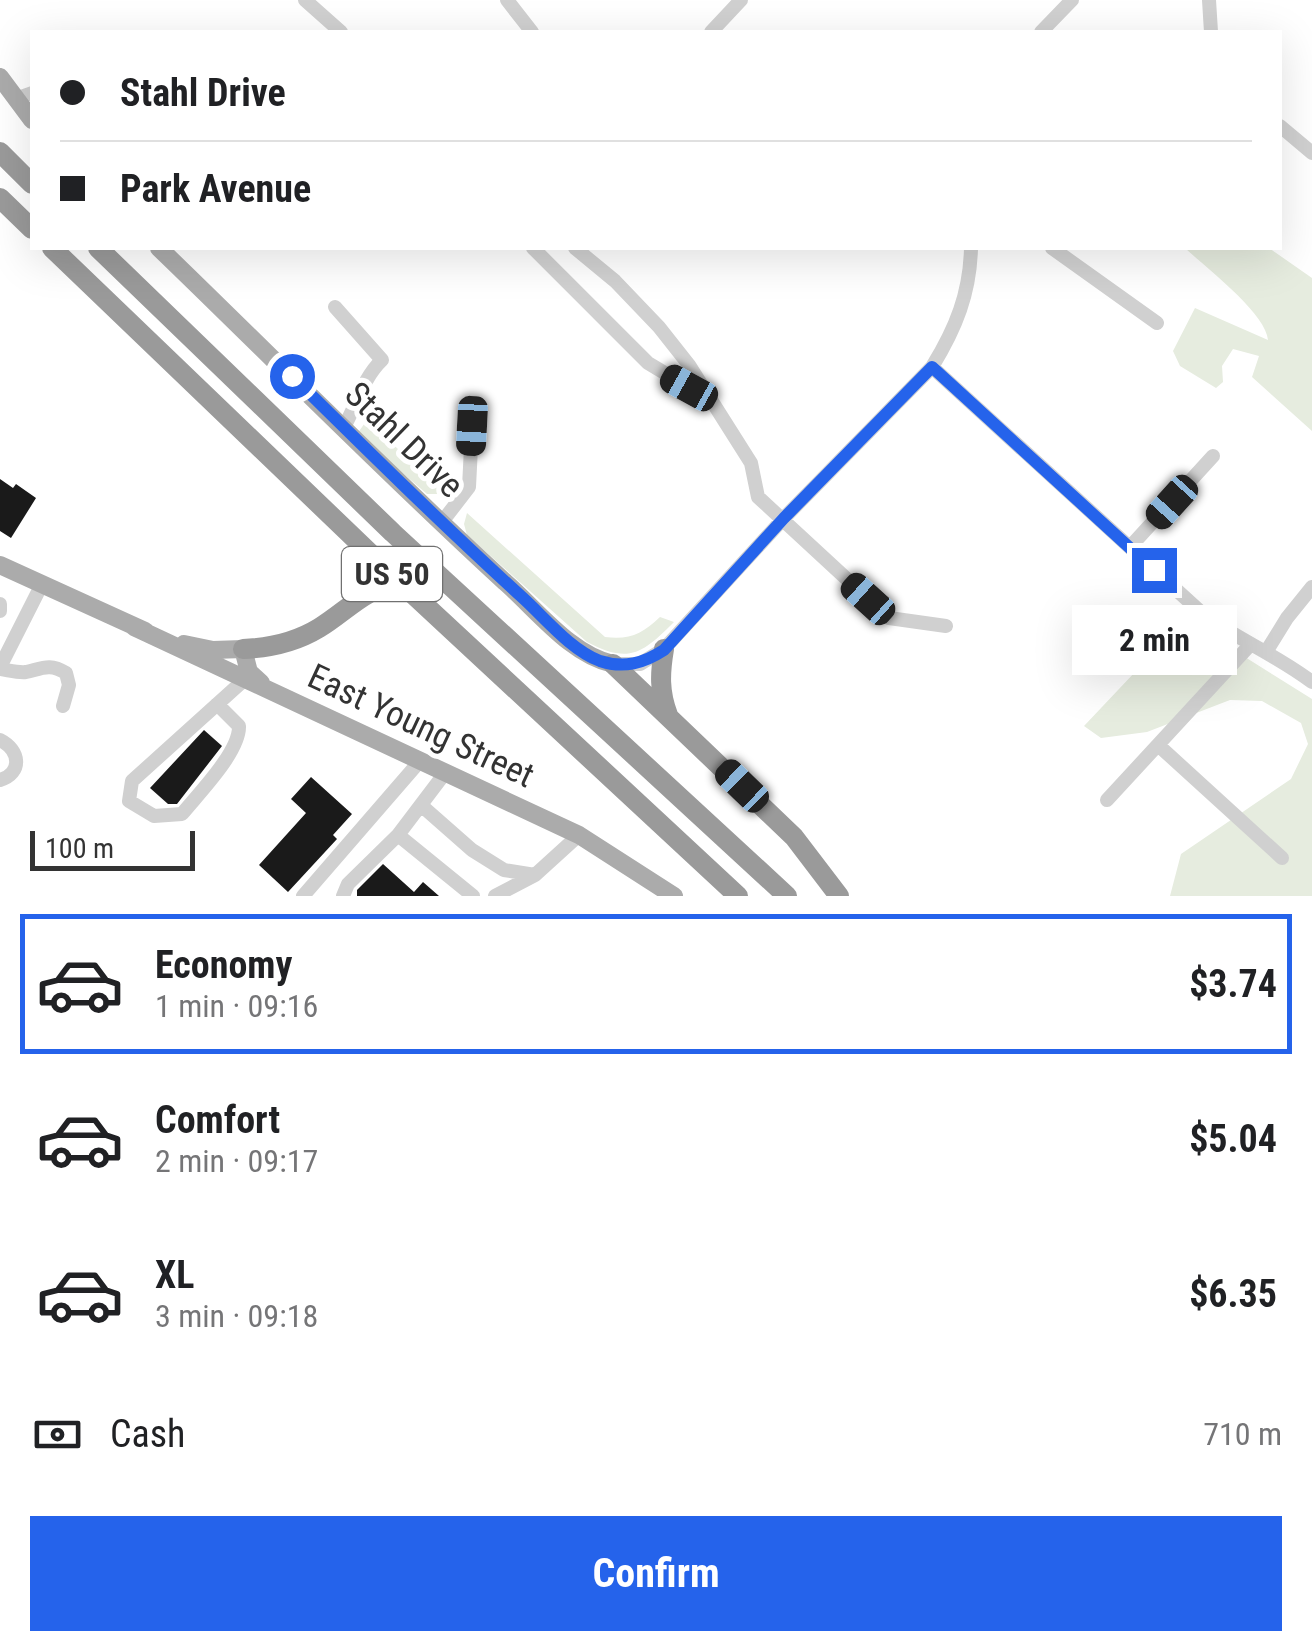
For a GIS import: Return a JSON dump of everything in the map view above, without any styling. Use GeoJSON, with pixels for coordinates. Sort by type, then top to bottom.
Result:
{"type":"FeatureCollection","features":[{"type":"Feature","properties":{"kind":"highway"},"geometry":{"type":"LineString","coordinates":[[0,152],[30,182]]}},
{"type":"Feature","properties":{"kind":"highway"},"geometry":{"type":"LineString","coordinates":[[0,198],[30,227]]}},
{"type":"Feature","properties":{"kind":"highway","name":"US 50"},"geometry":{"type":"LineString","coordinates":[[54,250],[401,583],[738,896]]}},
{"type":"Feature","properties":{"kind":"highway","name":"US 50"},"geometry":{"type":"LineString","coordinates":[[100,250],[393,532],[787,896]]}},
{"type":"Feature","properties":{"kind":"highway"},"geometry":{"type":"LineString","coordinates":[[243,650],[268,647],[308,634],[378,586],[401,583]]}},
{"type":"Feature","properties":{"kind":"highway"},"geometry":{"type":"LineString","coordinates":[[664,650],[661,695],[668,716]]}},
{"type":"Feature","properties":{"kind":"highway"},"geometry":{"type":"LineString","coordinates":[[613,664],[794,836],[839,896]]}},
{"type":"Feature","properties":{"kind":"main road"},"geometry":{"type":"LineString","coordinates":[[0,77],[24,96]]}},
{"type":"Feature","properties":{"kind":"main road","name":"Stahl Drive"},"geometry":{"type":"LineString","coordinates":[[162,250],[442,522],[572,642],[590,656],[613,664]]}},
{"type":"Feature","properties":{"kind":"main road","name":"East Young Street"},"geometry":{"type":"LineString","coordinates":[[0,565],[579,835],[674,896]]}},
{"type":"Feature","properties":{"kind":"main road","name":"East Young Street"},"geometry":{"type":"LineString","coordinates":[[134,627],[212,650],[243,650]]}},
{"type":"Feature","properties":{"kind":"main road"},"geometry":{"type":"LineString","coordinates":[[243,650],[249,672],[268,690]]}},
{"type":"Feature","properties":{"kind":"street"},"geometry":{"type":"LineString","coordinates":[[305,0],[339,30]]}},
{"type":"Feature","properties":{"kind":"street"},"geometry":{"type":"LineString","coordinates":[[508,0],[530,30]]}},
{"type":"Feature","properties":{"kind":"street"},"geometry":{"type":"LineString","coordinates":[[713,30],[741,0]]}},
{"type":"Feature","properties":{"kind":"street"},"geometry":{"type":"LineString","coordinates":[[1043,30],[1072,0]]}},
{"type":"Feature","properties":{"kind":"street"},"geometry":{"type":"LineString","coordinates":[[1209,0],[1211,30]]}},
{"type":"Feature","properties":{"kind":"street"},"geometry":{"type":"LineString","coordinates":[[1282,128],[1312,152]]}},
{"type":"Feature","properties":{"kind":"street"},"geometry":{"type":"LineString","coordinates":[[534,250],[648,363],[709,399]]}},
{"type":"Feature","properties":{"kind":"street"},"geometry":{"type":"LineString","coordinates":[[578,250],[659,327],[689,365],[751,463],[758,497],[889,618],[946,626]]}},
{"type":"Feature","properties":{"kind":"street"},"geometry":{"type":"LineString","coordinates":[[613,664],[640,664],[664,650],[784,518],[932,367],[964,304],[971,250]]}},
{"type":"Feature","properties":{"kind":"street"},"geometry":{"type":"LineString","coordinates":[[1055,250],[1157,323]]}},
{"type":"Feature","properties":{"kind":"street"},"geometry":{"type":"LineString","coordinates":[[335,307],[382,360],[366,375],[362,395],[344,427]]}},
{"type":"Feature","properties":{"kind":"street"},"geometry":{"type":"LineString","coordinates":[[932,367],[1204,615],[1312,682]]}},
{"type":"Feature","properties":{"kind":"street"},"geometry":{"type":"LineString","coordinates":[[442,522],[469,487],[472,426]]}},
{"type":"Feature","properties":{"kind":"street"},"geometry":{"type":"LineString","coordinates":[[1130,548],[1214,456]]}},
{"type":"Feature","properties":{"kind":"street"},"geometry":{"type":"LineString","coordinates":[[42,584],[7,637],[0,668],[24,672],[36,667],[57,667],[66,673],[69,685],[63,706]]}},
{"type":"Feature","properties":{"kind":"street"},"geometry":{"type":"LineString","coordinates":[[1266,652],[1312,586]]}},
{"type":"Feature","properties":{"kind":"street"},"geometry":{"type":"LineString","coordinates":[[1107,800],[1250,645]]}},
{"type":"Feature","properties":{"kind":"street"},"geometry":{"type":"LineString","coordinates":[[217,704],[239,726],[227,756],[182,814],[154,816],[142,812],[129,801],[132,781],[217,704],[244,680]]}},
{"type":"Feature","properties":{"kind":"street"},"geometry":{"type":"LineString","coordinates":[[0,740],[17,755],[17,763],[12,774],[0,780]]}},
{"type":"Feature","properties":{"kind":"street"},"geometry":{"type":"LineString","coordinates":[[1158,745],[1282,858]]}},
{"type":"Feature","properties":{"kind":"street"},"geometry":{"type":"LineString","coordinates":[[303,896],[420,761]]}},
{"type":"Feature","properties":{"kind":"street"},"geometry":{"type":"LineString","coordinates":[[343,896],[348,884],[398,836],[446,773]]}},
{"type":"Feature","properties":{"kind":"street"},"geometry":{"type":"LineString","coordinates":[[422,806],[472,850],[504,870],[535,875]]}},
{"type":"Feature","properties":{"kind":"street"},"geometry":{"type":"LineString","coordinates":[[495,896],[535,875],[579,835]]}},
{"type":"Feature","properties":{"kind":"street"},"geometry":{"type":"LineString","coordinates":[[398,836],[473,896]]}},
{"type":"Feature","properties":{"kind":"shaded area"},"geometry":{"type":"Polygon","coordinates":[[[1187,250],[1272,250],[1312,278],[1312,431],[1252,377],[1259,356],[1233,349],[1222,366],[1223,382],[1216,388],[1180,366],[1173,351],[1195,308],[1268,340],[1257,317],[1187,250]]]}},
{"type":"Feature","properties":{"kind":"shaded area"},"geometry":{"type":"Polygon","coordinates":[[[367,420],[446,494],[427,494],[357,434],[367,420]]]}},
{"type":"Feature","properties":{"kind":"shaded area"},"geometry":{"type":"Polygon","coordinates":[[[467,513],[605,637],[635,634],[660,617],[674,622],[653,642],[634,652],[614,653],[587,642],[467,535],[467,513]]]}},
{"type":"Feature","properties":{"kind":"shaded area"},"geometry":{"type":"Polygon","coordinates":[[[1188,616],[1210,635],[1312,699],[1312,896],[1170,896],[1181,854],[1291,779],[1308,744],[1301,723],[1262,701],[1230,700],[1147,732],[1101,738],[1084,726],[1188,616]]]}},
{"type":"Feature","properties":{"kind":"building"},"geometry":{"type":"Polygon","coordinates":[[[0,479],[13,488],[16,484],[36,498],[11,538],[0,531],[0,479]]]}},
{"type":"Feature","properties":{"kind":"building"},"geometry":{"type":"Polygon","coordinates":[[[204,730],[222,746],[177,804],[168,804],[150,788],[204,730]]]}},
{"type":"Feature","properties":{"kind":"building"},"geometry":{"type":"Polygon","coordinates":[[[311,777],[352,814],[333,835],[337,839],[288,892],[259,865],[306,813],[291,799],[311,777]]]}},
{"type":"Feature","properties":{"kind":"building"},"geometry":{"type":"Polygon","coordinates":[[[383,864],[414,892],[423,882],[439,896],[357,896],[357,890],[383,864]]]}},
{"type":"Feature","properties":{"kind":"route"},"geometry":{"type":"LineString","coordinates":[[292,376],[472,551],[572,642],[602,662],[640,664],[664,650],[784,518],[932,367],[1154,570]]}}]}
